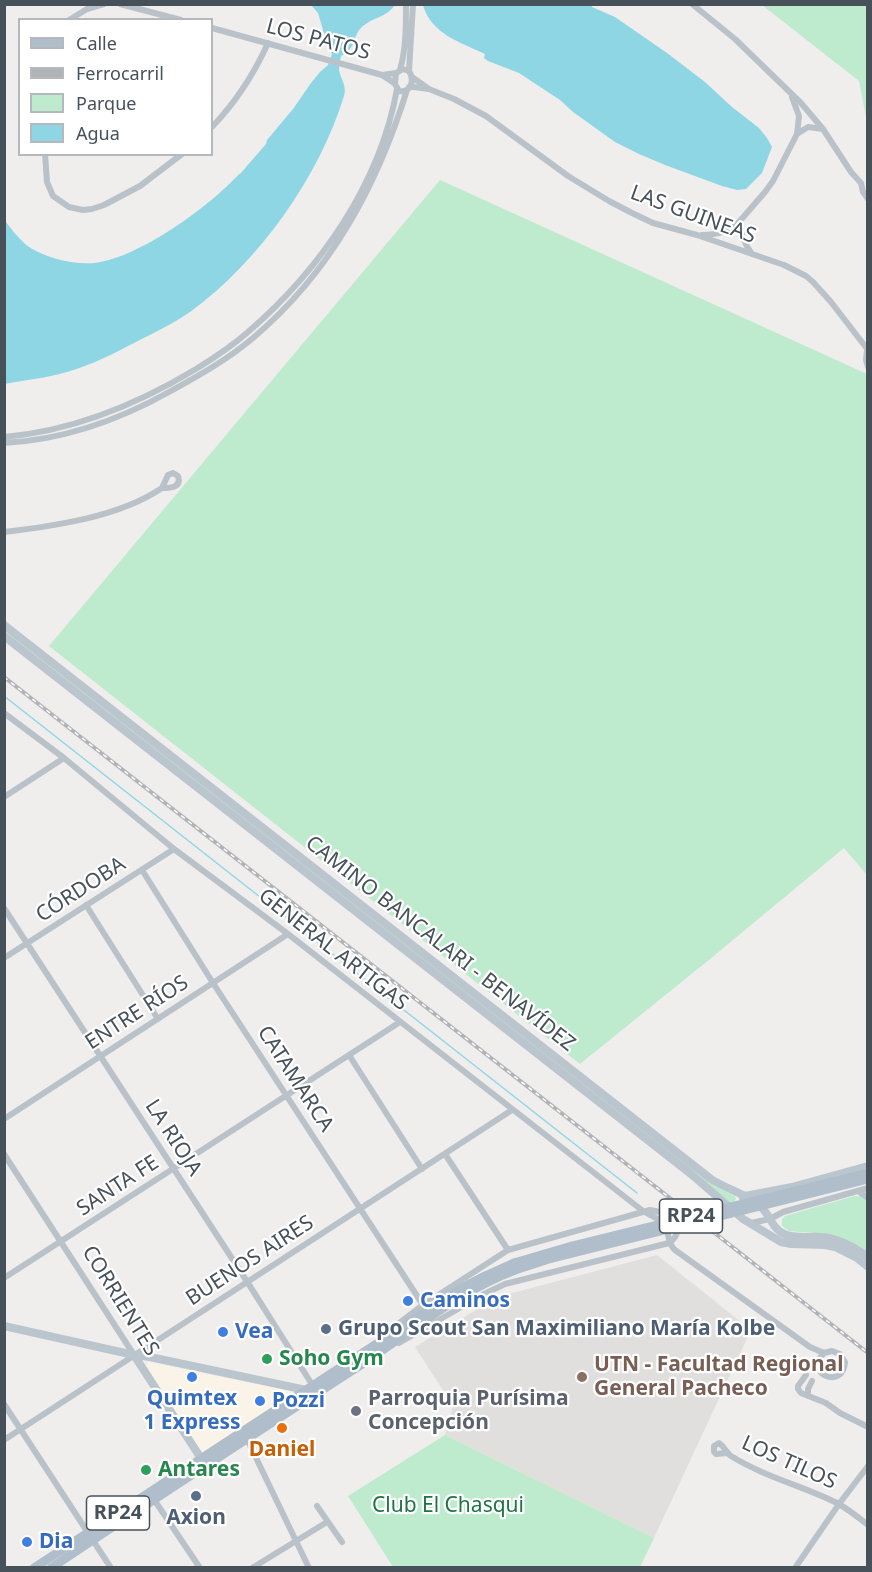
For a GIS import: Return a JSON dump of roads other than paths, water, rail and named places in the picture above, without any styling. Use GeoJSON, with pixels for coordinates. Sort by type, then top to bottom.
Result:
{"type":"FeatureCollection","features":[{"type":"Feature","properties":{"kind":"main road","name":"CAMINO BANCALARI - BENAVÍDEZ"},"geometry":{"type":"LineString","coordinates":[[4,625],[711,1179],[745,1196],[764,1210],[774,1226],[782,1233],[832,1239],[851,1246],[867,1257]]}},
{"type":"Feature","properties":{"kind":"main road","name":"CAMINO BANCALARI - BENAVÍDEZ"},"geometry":{"type":"LineString","coordinates":[[4,636],[682,1167],[749,1223],[785,1244],[835,1247],[856,1258],[867,1267]]}},
{"type":"Feature","properties":{"kind":"main road"},"geometry":{"type":"LineString","coordinates":[[732,1209],[745,1196],[792,1187],[867,1166]]}},
{"type":"Feature","properties":{"kind":"main road","name":"RP24"},"geometry":{"type":"LineString","coordinates":[[204,1462],[247,1439],[363,1358],[475,1288],[515,1266],[572,1246],[867,1173]]}},
{"type":"Feature","properties":{"kind":"main road","name":"RP24"},"geometry":{"type":"LineString","coordinates":[[515,1266],[867,1179]]}},
{"type":"Feature","properties":{"kind":"main road"},"geometry":{"type":"LineString","coordinates":[[4,1326],[134,1358]]}},
{"type":"Feature","properties":{"kind":"main road"},"geometry":{"type":"LineString","coordinates":[[4,1331],[134,1358],[309,1388]]}},
{"type":"Feature","properties":{"kind":"main road","name":"CORRIENTES"},"geometry":{"type":"LineString","coordinates":[[134,1358],[204,1462]]}},
{"type":"Feature","properties":{"kind":"main road","name":"RP24"},"geometry":{"type":"LineString","coordinates":[[34,1568],[91,1536],[204,1462],[309,1388],[363,1358]]}},
{"type":"Feature","properties":{"kind":"main road","name":"RP24"},"geometry":{"type":"LineString","coordinates":[[51,1568],[91,1536]]}},
{"type":"Feature","properties":{"kind":"street"},"geometry":{"type":"LineString","coordinates":[[72,18],[87,9],[104,4]]}},
{"type":"Feature","properties":{"kind":"street"},"geometry":{"type":"LineString","coordinates":[[120,4],[171,18]]}},
{"type":"Feature","properties":{"kind":"street"},"geometry":{"type":"LineString","coordinates":[[4,443],[28,441],[61,431],[154,396],[219,354],[238,345],[308,276],[363,194],[392,137],[408,88],[412,83],[406,4]]}},
{"type":"Feature","properties":{"kind":"street"},"geometry":{"type":"LineString","coordinates":[[363,194],[394,108],[398,71],[403,59],[413,4]]}},
{"type":"Feature","properties":{"kind":"street"},"geometry":{"type":"LineString","coordinates":[[692,4],[735,39],[801,103],[823,129],[851,172],[864,184],[863,192],[867,199]]}},
{"type":"Feature","properties":{"kind":"street","name":"LOS PATOS"},"geometry":{"type":"LineString","coordinates":[[213,28],[382,75],[396,86]]}},
{"type":"Feature","properties":{"kind":"street"},"geometry":{"type":"LineString","coordinates":[[213,126],[251,77],[268,43]]}},
{"type":"Feature","properties":{"kind":"street"},"geometry":{"type":"LineString","coordinates":[[398,71],[407,69],[411,74]]}},
{"type":"Feature","properties":{"kind":"street","name":"LOS PATOS"},"geometry":{"type":"LineString","coordinates":[[382,75],[398,71]]}},
{"type":"Feature","properties":{"kind":"street","name":"LAS GUINEAS"},"geometry":{"type":"LineString","coordinates":[[411,74],[429,89]]}},
{"type":"Feature","properties":{"kind":"street"},"geometry":{"type":"LineString","coordinates":[[396,86],[401,91],[408,88]]}},
{"type":"Feature","properties":{"kind":"street","name":"LAS GUINEAS"},"geometry":{"type":"LineString","coordinates":[[408,88],[429,89],[486,116],[568,176],[652,223],[697,235],[797,271],[813,282],[831,302],[867,350]]}},
{"type":"Feature","properties":{"kind":"street"},"geometry":{"type":"LineString","coordinates":[[697,235],[721,233],[740,222],[773,181],[797,135],[799,126],[797,109],[789,91]]}},
{"type":"Feature","properties":{"kind":"street"},"geometry":{"type":"LineString","coordinates":[[797,135],[808,128],[823,129]]}},
{"type":"Feature","properties":{"kind":"street"},"geometry":{"type":"LineString","coordinates":[[45,156],[47,183],[53,196],[69,207],[83,210],[104,205],[140,186],[179,156]]}},
{"type":"Feature","properties":{"kind":"street"},"geometry":{"type":"LineString","coordinates":[[740,222],[742,238],[752,254]]}},
{"type":"Feature","properties":{"kind":"street"},"geometry":{"type":"LineString","coordinates":[[867,350],[867,367]]}},
{"type":"Feature","properties":{"kind":"street"},"geometry":{"type":"LineString","coordinates":[[4,437],[61,431]]}},
{"type":"Feature","properties":{"kind":"street"},"geometry":{"type":"LineString","coordinates":[[4,532],[54,525],[106,513],[145,498],[162,488]]}},
{"type":"Feature","properties":{"kind":"street","name":"GENERAL ARTIGAS"},"geometry":{"type":"LineString","coordinates":[[4,713],[64,758],[174,849],[288,934],[643,1211],[657,1219],[665,1226],[669,1243]]}},
{"type":"Feature","properties":{"kind":"street"},"geometry":{"type":"LineString","coordinates":[[4,797],[64,758]]}},
{"type":"Feature","properties":{"kind":"street","name":"CÓRDOBA"},"geometry":{"type":"LineString","coordinates":[[4,958],[174,849]]}},
{"type":"Feature","properties":{"kind":"street","name":"CATAMARCA"},"geometry":{"type":"LineString","coordinates":[[142,870],[423,1305]]}},
{"type":"Feature","properties":{"kind":"street"},"geometry":{"type":"LineString","coordinates":[[86,905],[158,1019]]}},
{"type":"Feature","properties":{"kind":"street","name":"LA RIOJA"},"geometry":{"type":"LineString","coordinates":[[4,908],[248,1283],[309,1388]]}},
{"type":"Feature","properties":{"kind":"street","name":"ENTRE RÍOS"},"geometry":{"type":"LineString","coordinates":[[4,1119],[288,934]]}},
{"type":"Feature","properties":{"kind":"street","name":"SANTA FE"},"geometry":{"type":"LineString","coordinates":[[4,1278],[400,1022]]}},
{"type":"Feature","properties":{"kind":"street"},"geometry":{"type":"LineString","coordinates":[[349,1055],[422,1169]]}},
{"type":"Feature","properties":{"kind":"street","name":"BUENOS AIRES"},"geometry":{"type":"LineString","coordinates":[[4,1440],[134,1358],[512,1110]]}},
{"type":"Feature","properties":{"kind":"street","name":"CORRIENTES"},"geometry":{"type":"LineString","coordinates":[[4,1154],[134,1358]]}},
{"type":"Feature","properties":{"kind":"street"},"geometry":{"type":"LineString","coordinates":[[445,1154],[508,1250]]}},
{"type":"Feature","properties":{"kind":"street"},"geometry":{"type":"LineString","coordinates":[[749,1223],[770,1219],[783,1212],[867,1188]]}},
{"type":"Feature","properties":{"kind":"street"},"geometry":{"type":"LineString","coordinates":[[858,1191],[867,1198]]}},
{"type":"Feature","properties":{"kind":"street"},"geometry":{"type":"LineString","coordinates":[[655,1210],[665,1214],[672,1219],[675,1225],[673,1241],[669,1243],[505,1284],[363,1358],[423,1305],[508,1250],[629,1217],[643,1211],[655,1210]]}},
{"type":"Feature","properties":{"kind":"street"},"geometry":{"type":"LineString","coordinates":[[669,1243],[675,1250],[810,1347],[816,1354],[820,1371],[827,1377],[836,1377],[843,1371],[845,1362],[840,1354],[832,1351],[825,1353],[818,1362]]}},
{"type":"Feature","properties":{"kind":"street"},"geometry":{"type":"LineString","coordinates":[[810,1347],[825,1353]]}},
{"type":"Feature","properties":{"kind":"street"},"geometry":{"type":"LineString","coordinates":[[806,1375],[798,1386],[801,1393],[826,1403],[867,1427]]}},
{"type":"Feature","properties":{"kind":"street"},"geometry":{"type":"LineString","coordinates":[[808,1396],[808,1389],[812,1381]]}},
{"type":"Feature","properties":{"kind":"street"},"geometry":{"type":"LineString","coordinates":[[4,1404],[111,1568]]}},
{"type":"Feature","properties":{"kind":"street"},"geometry":{"type":"LineString","coordinates":[[247,1439],[309,1568]]}},
{"type":"Feature","properties":{"kind":"street","name":"LOS TILOS"},"geometry":{"type":"LineString","coordinates":[[727,1453],[772,1476],[839,1504],[867,1525]]}},
{"type":"Feature","properties":{"kind":"street"},"geometry":{"type":"LineString","coordinates":[[795,1568],[867,1466]]}},
{"type":"Feature","properties":{"kind":"street"},"geometry":{"type":"LineString","coordinates":[[152,1496],[200,1568]]}},
{"type":"Feature","properties":{"kind":"street"},"geometry":{"type":"LineString","coordinates":[[316,1506],[342,1542]]}},
{"type":"Feature","properties":{"kind":"street"},"geometry":{"type":"LineString","coordinates":[[252,1568],[327,1522]]}},
{"type":"Feature","properties":{"kind":"water"},"geometry":{"type":"Polygon","coordinates":[[[311,5],[395,5],[388,12],[363,26],[353,45],[341,56],[339,70],[344,86],[344,96],[319,157],[284,216],[240,269],[190,312],[85,366],[52,376],[5,384],[4,219],[19,238],[32,249],[68,262],[95,263],[113,259],[173,229],[210,201],[240,174],[266,144],[311,83],[328,65],[332,54],[318,13],[311,5]]]}},
{"type":"Feature","properties":{"kind":"water"},"geometry":{"type":"Polygon","coordinates":[[[423,5],[592,5],[615,17],[667,53],[759,128],[772,147],[762,173],[746,189],[737,190],[639,154],[615,142],[560,100],[519,73],[488,61],[484,58],[485,54],[448,36],[433,23],[423,5]]]}},
{"type":"Feature","properties":{"kind":"waterway"},"geometry":{"type":"LineString","coordinates":[[4,696],[637,1193]]}},
{"type":"Feature","properties":{"kind":"railway"},"geometry":{"type":"LineString","coordinates":[[4,677],[868,1353]]}},
{"type":"Feature","properties":{"kind":"place","name":"Caminos"},"geometry":{"type":"Point","coordinates":[408,1301]}},
{"type":"Feature","properties":{"kind":"place","name":"Grupo Scout San Maximiliano María Kolbe"},"geometry":{"type":"Point","coordinates":[326,1329]}},
{"type":"Feature","properties":{"kind":"place","name":"Vea"},"geometry":{"type":"Point","coordinates":[223,1332]}},
{"type":"Feature","properties":{"kind":"place","name":"Soho Gym"},"geometry":{"type":"Point","coordinates":[267,1359]}},
{"type":"Feature","properties":{"kind":"place","name":"Quimtex 1 Express"},"geometry":{"type":"Point","coordinates":[192,1377]}},
{"type":"Feature","properties":{"kind":"place","name":"UTN - Facultad Regional General Pacheco"},"geometry":{"type":"Point","coordinates":[582,1377]}},
{"type":"Feature","properties":{"kind":"place","name":"Pozzi"},"geometry":{"type":"Point","coordinates":[260,1401]}},
{"type":"Feature","properties":{"kind":"place","name":"Parroquia Purísima Concepción"},"geometry":{"type":"Point","coordinates":[356,1411]}},
{"type":"Feature","properties":{"kind":"place","name":"Daniel"},"geometry":{"type":"Point","coordinates":[282,1428]}},
{"type":"Feature","properties":{"kind":"place","name":"Antares"},"geometry":{"type":"Point","coordinates":[146,1470]}},
{"type":"Feature","properties":{"kind":"place","name":"Axion"},"geometry":{"type":"Point","coordinates":[196,1496]}},
{"type":"Feature","properties":{"kind":"place","name":"Dia"},"geometry":{"type":"Point","coordinates":[27,1542]}},
{"type":"Feature","properties":{"kind":"park label","name":"Club El Chasqui"},"geometry":{"type":"Point","coordinates":[448,1506]}}]}
